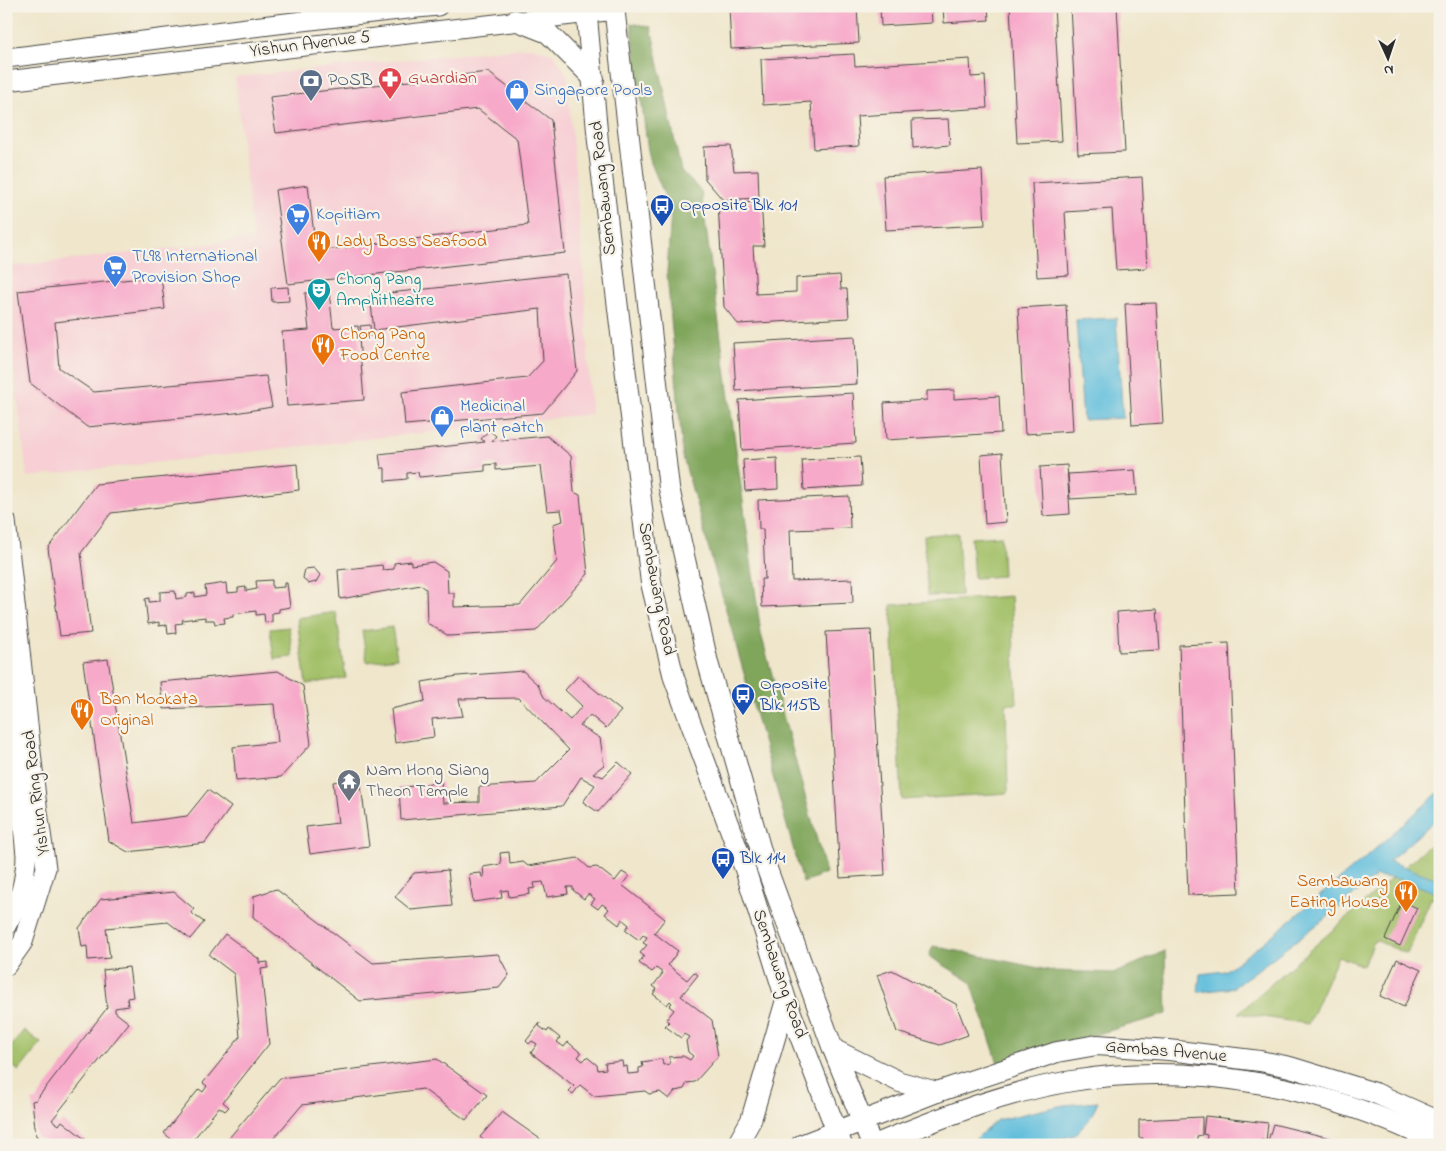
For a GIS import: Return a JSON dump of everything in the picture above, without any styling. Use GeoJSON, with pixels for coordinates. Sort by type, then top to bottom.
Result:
{"type":"FeatureCollection","features":[{"type":"Feature","properties":{"kind":"main road","name":"Yishun Avenue 5"},"geometry":{"type":"LineString","coordinates":[[6,58],[138,43],[270,23],[438,6]]}},
{"type":"Feature","properties":{"kind":"main road","name":"Yishun Avenue 5"},"geometry":{"type":"LineString","coordinates":[[6,81],[615,8]]}},
{"type":"Feature","properties":{"kind":"main road","name":"Sembawang Road"},"geometry":{"type":"LineString","coordinates":[[615,8],[669,488],[708,663],[763,858],[833,1049],[873,1145]]}},
{"type":"Feature","properties":{"kind":"main road","name":"Sembawang Road"},"geometry":{"type":"LineString","coordinates":[[586,10],[594,79],[598,142],[651,583],[674,678],[746,872],[786,1000],[840,1138]]}},
{"type":"Feature","properties":{"kind":"main road"},"geometry":{"type":"LineString","coordinates":[[515,20],[548,33],[594,79]]}},
{"type":"Feature","properties":{"kind":"main road","name":"Yishun Ring Road"},"geometry":{"type":"LineString","coordinates":[[6,521],[36,798],[46,868],[23,942],[6,966]]}},
{"type":"Feature","properties":{"kind":"main road","name":"Yishun Ring Road"},"geometry":{"type":"LineString","coordinates":[[6,665],[26,870],[17,903],[6,926]]}},
{"type":"Feature","properties":{"kind":"main road"},"geometry":{"type":"LineString","coordinates":[[737,1145],[751,1120],[786,1000]]}},
{"type":"Feature","properties":{"kind":"main road","name":"Gambas Avenue"},"geometry":{"type":"LineString","coordinates":[[801,1145],[840,1138],[863,1121],[937,1092],[1057,1052],[1097,1045],[1135,1046],[1260,1061],[1290,1067],[1375,1093],[1440,1122]]}},
{"type":"Feature","properties":{"kind":"main road"},"geometry":{"type":"LineString","coordinates":[[833,1049],[900,1082],[937,1092]]}},
{"type":"Feature","properties":{"kind":"main road","name":"Gambas Avenue"},"geometry":{"type":"LineString","coordinates":[[873,1145],[969,1107],[1071,1081],[1120,1076],[1199,1076],[1273,1086],[1320,1096],[1369,1112],[1440,1144]]}},
{"type":"Feature","properties":{"kind":"main road"},"geometry":{"type":"LineString","coordinates":[[912,1145],[940,1118]]}},
{"type":"Feature","properties":{"kind":"shaded area"},"geometry":{"type":"Polygon","coordinates":[[[531,47],[554,54],[567,75],[585,292],[591,414],[27,477],[6,303],[6,267],[253,239],[235,77],[531,47]]]}},
{"type":"Feature","properties":{"kind":"green space"},"geometry":{"type":"Polygon","coordinates":[[[631,23],[651,27],[681,171],[701,191],[761,634],[826,873],[803,883],[683,457],[667,273],[671,211],[649,158],[631,23]]]}},
{"type":"Feature","properties":{"kind":"green space"},"geometry":{"type":"Polygon","coordinates":[[[958,533],[961,595],[927,596],[924,535],[958,533]]]}},
{"type":"Feature","properties":{"kind":"green space"},"geometry":{"type":"Polygon","coordinates":[[[1001,536],[1003,576],[974,578],[971,538],[1001,536]]]}},
{"type":"Feature","properties":{"kind":"green space"},"geometry":{"type":"Polygon","coordinates":[[[1011,596],[1017,704],[1006,704],[1008,793],[902,800],[891,605],[1011,596]]]}},
{"type":"Feature","properties":{"kind":"green space"},"geometry":{"type":"Polygon","coordinates":[[[336,612],[346,678],[306,684],[297,618],[336,612]]]}},
{"type":"Feature","properties":{"kind":"green space"},"geometry":{"type":"Polygon","coordinates":[[[289,627],[293,657],[274,659],[270,629],[289,627]]]}},
{"type":"Feature","properties":{"kind":"green space"},"geometry":{"type":"Polygon","coordinates":[[[392,627],[397,658],[367,662],[362,631],[392,627]]]}},
{"type":"Feature","properties":{"kind":"green space"},"geometry":{"type":"Polygon","coordinates":[[[1440,836],[1440,902],[1431,898],[1407,954],[1375,940],[1363,966],[1338,956],[1308,1024],[1238,1013],[1440,836]]]}},
{"type":"Feature","properties":{"kind":"green space"},"geometry":{"type":"Polygon","coordinates":[[[933,946],[1053,971],[1115,973],[1165,951],[1167,1014],[998,1063],[971,982],[929,956],[933,946]]]}},
{"type":"Feature","properties":{"kind":"green space"},"geometry":{"type":"Polygon","coordinates":[[[24,1030],[41,1043],[19,1071],[6,1061],[6,1053],[24,1030]]]}},
{"type":"Feature","properties":{"kind":"water"},"geometry":{"type":"Polygon","coordinates":[[[1116,318],[1123,418],[1083,420],[1076,320],[1116,318]]]}},
{"type":"Feature","properties":{"kind":"water"},"geometry":{"type":"Polygon","coordinates":[[[1440,791],[1440,816],[1389,861],[1440,880],[1440,894],[1399,879],[1376,876],[1334,912],[1233,988],[1198,992],[1200,974],[1225,971],[1263,943],[1364,859],[1440,791]]]}},
{"type":"Feature","properties":{"kind":"water"},"geometry":{"type":"Polygon","coordinates":[[[1098,1102],[1089,1120],[1075,1135],[1037,1145],[969,1145],[997,1120],[1064,1105],[1098,1102]]]}},
{"type":"Feature","properties":{"kind":"building"},"geometry":{"type":"Polygon","coordinates":[[[729,6],[857,6],[859,43],[731,49],[729,6]]]}},
{"type":"Feature","properties":{"kind":"building"},"geometry":{"type":"Polygon","coordinates":[[[880,6],[931,6],[932,23],[881,26],[880,6]]]}},
{"type":"Feature","properties":{"kind":"building"},"geometry":{"type":"Polygon","coordinates":[[[943,6],[988,6],[989,20],[944,23],[943,6]]]}},
{"type":"Feature","properties":{"kind":"building"},"geometry":{"type":"Polygon","coordinates":[[[1010,6],[1054,6],[1062,141],[1017,143],[1010,6]]]}},
{"type":"Feature","properties":{"kind":"building"},"geometry":{"type":"Polygon","coordinates":[[[1070,6],[1117,6],[1125,152],[1078,154],[1070,6]]]}},
{"type":"Feature","properties":{"kind":"building"},"geometry":{"type":"Polygon","coordinates":[[[854,54],[855,66],[970,59],[971,77],[985,76],[987,108],[857,116],[859,146],[814,149],[811,102],[763,105],[761,59],[854,54]]]}},
{"type":"Feature","properties":{"kind":"building"},"geometry":{"type":"Polygon","coordinates":[[[488,72],[551,120],[565,253],[288,284],[275,190],[308,185],[316,251],[528,225],[517,139],[478,109],[276,133],[270,97],[488,72]]]}},
{"type":"Feature","properties":{"kind":"building"},"geometry":{"type":"Polygon","coordinates":[[[948,119],[950,145],[913,148],[912,120],[948,119]]]}},
{"type":"Feature","properties":{"kind":"building"},"geometry":{"type":"Polygon","coordinates":[[[731,146],[734,171],[758,170],[759,198],[723,200],[705,179],[704,147],[731,146]]]}},
{"type":"Feature","properties":{"kind":"building"},"geometry":{"type":"Polygon","coordinates":[[[982,170],[985,225],[886,230],[883,176],[982,170]]]}},
{"type":"Feature","properties":{"kind":"building"},"geometry":{"type":"Polygon","coordinates":[[[1142,177],[1147,268],[1116,270],[1112,209],[1065,212],[1069,275],[1037,277],[1032,183],[1142,177]]]}},
{"type":"Feature","properties":{"kind":"building"},"geometry":{"type":"Polygon","coordinates":[[[761,201],[764,246],[753,246],[756,294],[796,292],[796,278],[840,275],[841,289],[847,289],[849,318],[738,324],[724,307],[718,203],[761,201]]]}},
{"type":"Feature","properties":{"kind":"building"},"geometry":{"type":"Polygon","coordinates":[[[566,274],[577,371],[543,413],[405,425],[402,392],[527,378],[543,361],[540,309],[374,330],[370,295],[566,274]]]}},
{"type":"Feature","properties":{"kind":"building"},"geometry":{"type":"Polygon","coordinates":[[[161,276],[165,309],[55,322],[59,368],[94,392],[266,376],[272,407],[235,413],[87,427],[30,383],[18,291],[161,276]]]}},
{"type":"Feature","properties":{"kind":"building"},"geometry":{"type":"Polygon","coordinates":[[[288,287],[289,301],[272,302],[271,288],[288,287]]]}},
{"type":"Feature","properties":{"kind":"building","name":"Chong Pang Food Centre"},"geometry":{"type":"Polygon","coordinates":[[[329,291],[333,328],[358,326],[364,400],[287,406],[282,332],[309,330],[305,293],[329,291]]]}},
{"type":"Feature","properties":{"kind":"building"},"geometry":{"type":"Polygon","coordinates":[[[1156,303],[1163,423],[1132,425],[1125,304],[1156,303]]]}},
{"type":"Feature","properties":{"kind":"building"},"geometry":{"type":"Polygon","coordinates":[[[1066,305],[1073,431],[1025,434],[1018,308],[1066,305]]]}},
{"type":"Feature","properties":{"kind":"building"},"geometry":{"type":"Polygon","coordinates":[[[370,325],[371,336],[362,337],[360,326],[370,325]]]}},
{"type":"Feature","properties":{"kind":"building"},"geometry":{"type":"Polygon","coordinates":[[[855,336],[857,384],[736,391],[733,343],[855,336]]]}},
{"type":"Feature","properties":{"kind":"building"},"geometry":{"type":"Polygon","coordinates":[[[954,390],[954,399],[999,396],[1001,433],[886,440],[884,403],[927,400],[927,391],[954,390]]]}},
{"type":"Feature","properties":{"kind":"building"},"geometry":{"type":"Polygon","coordinates":[[[853,393],[856,443],[742,450],[739,400],[853,393]]]}},
{"type":"Feature","properties":{"kind":"building"},"geometry":{"type":"Polygon","coordinates":[[[489,430],[496,436],[492,441],[547,436],[571,456],[574,492],[580,495],[588,574],[536,631],[449,636],[427,623],[426,589],[421,585],[340,599],[338,570],[382,565],[383,570],[394,569],[394,563],[411,561],[411,565],[433,562],[447,571],[448,593],[454,593],[454,607],[520,605],[557,561],[553,524],[563,521],[561,510],[547,511],[541,466],[496,470],[496,464],[485,465],[485,471],[419,477],[418,472],[407,473],[407,479],[385,481],[385,468],[381,468],[379,454],[485,442],[481,439],[489,430]]]}},
{"type":"Feature","properties":{"kind":"building"},"geometry":{"type":"Polygon","coordinates":[[[1002,453],[1006,522],[985,524],[981,455],[1002,453]]]}},
{"type":"Feature","properties":{"kind":"building"},"geometry":{"type":"Polygon","coordinates":[[[860,457],[862,486],[804,490],[802,460],[860,457]]]}},
{"type":"Feature","properties":{"kind":"building"},"geometry":{"type":"Polygon","coordinates":[[[777,458],[778,489],[745,491],[743,460],[777,458]]]}},
{"type":"Feature","properties":{"kind":"building"},"geometry":{"type":"Polygon","coordinates":[[[297,464],[299,490],[111,513],[81,553],[91,633],[60,636],[48,548],[96,484],[297,464]]]}},
{"type":"Feature","properties":{"kind":"building"},"geometry":{"type":"Polygon","coordinates":[[[1067,465],[1070,514],[1043,516],[1040,467],[1067,465]]]}},
{"type":"Feature","properties":{"kind":"building"},"geometry":{"type":"Polygon","coordinates":[[[1135,470],[1137,495],[1070,499],[1068,474],[1135,470]]]}},
{"type":"Feature","properties":{"kind":"building"},"geometry":{"type":"Polygon","coordinates":[[[849,496],[850,528],[790,530],[792,581],[852,579],[853,603],[762,607],[761,579],[765,579],[763,529],[759,529],[758,500],[849,496]]]}},
{"type":"Feature","properties":{"kind":"building"},"geometry":{"type":"Polygon","coordinates":[[[314,568],[320,575],[316,582],[308,584],[303,578],[305,569],[314,568]]]}},
{"type":"Feature","properties":{"kind":"building"},"geometry":{"type":"Polygon","coordinates":[[[272,580],[272,588],[284,587],[284,583],[287,583],[290,607],[279,609],[279,612],[272,613],[272,622],[265,623],[264,614],[256,615],[256,611],[233,614],[233,617],[224,618],[225,623],[215,624],[214,620],[205,620],[205,617],[182,620],[183,623],[175,624],[176,633],[168,634],[167,625],[159,626],[159,622],[148,624],[145,599],[149,598],[149,602],[160,601],[160,592],[175,591],[176,599],[195,593],[195,597],[206,595],[205,586],[226,583],[227,593],[238,592],[238,588],[246,587],[246,591],[257,589],[256,581],[272,580]]]}},
{"type":"Feature","properties":{"kind":"building"},"geometry":{"type":"Polygon","coordinates":[[[1157,609],[1160,650],[1119,652],[1117,612],[1157,609]]]}},
{"type":"Feature","properties":{"kind":"building"},"geometry":{"type":"Polygon","coordinates":[[[871,630],[885,875],[840,878],[826,632],[871,630]]]}},
{"type":"Feature","properties":{"kind":"building"},"geometry":{"type":"Polygon","coordinates":[[[1229,643],[1239,893],[1188,895],[1179,645],[1229,643]]]}},
{"type":"Feature","properties":{"kind":"building"},"geometry":{"type":"Polygon","coordinates":[[[108,659],[134,823],[187,816],[208,790],[231,807],[205,843],[128,852],[109,841],[83,662],[108,659]]]}},
{"type":"Feature","properties":{"kind":"building"},"geometry":{"type":"Polygon","coordinates":[[[278,671],[303,686],[311,744],[281,777],[236,781],[233,747],[278,742],[274,704],[163,709],[160,682],[278,671]]]}},
{"type":"Feature","properties":{"kind":"building"},"geometry":{"type":"Polygon","coordinates":[[[523,671],[538,685],[544,697],[570,720],[582,706],[565,690],[578,676],[621,711],[606,728],[590,715],[580,726],[600,738],[604,765],[593,773],[603,777],[618,762],[632,774],[598,812],[583,802],[595,785],[581,777],[562,806],[401,820],[399,788],[441,782],[443,803],[479,802],[479,787],[536,783],[569,750],[519,698],[459,699],[463,716],[432,719],[434,737],[395,743],[391,709],[425,701],[422,682],[458,676],[523,671]]]}},
{"type":"Feature","properties":{"kind":"building","name":"Nam Hong Siang Theon Temple"},"geometry":{"type":"Polygon","coordinates":[[[360,778],[369,846],[310,854],[306,827],[338,823],[333,782],[360,778]]]}},
{"type":"Feature","properties":{"kind":"building"},"geometry":{"type":"Polygon","coordinates":[[[509,852],[510,864],[523,862],[528,866],[578,858],[589,868],[597,867],[615,881],[622,872],[629,876],[622,885],[665,919],[654,933],[678,951],[668,965],[687,980],[694,972],[698,975],[681,996],[712,1020],[718,1056],[695,1082],[687,1083],[684,1089],[675,1091],[669,1099],[660,1092],[649,1094],[645,1091],[594,1096],[580,1085],[573,1094],[569,1091],[574,1086],[531,1053],[537,1044],[532,1041],[529,1044],[526,1041],[540,1023],[539,1026],[547,1032],[549,1029],[560,1038],[557,1042],[564,1047],[568,1042],[581,1053],[578,1057],[583,1061],[587,1057],[597,1065],[598,1070],[606,1069],[605,1063],[622,1061],[623,1067],[627,1066],[628,1074],[639,1073],[639,1068],[643,1067],[642,1062],[662,1059],[663,1065],[670,1064],[669,1057],[683,1056],[690,1060],[693,1056],[688,1052],[686,1041],[689,1037],[684,1034],[681,1038],[665,1026],[669,1022],[666,1020],[674,1010],[669,1006],[672,1003],[670,1001],[667,1005],[653,994],[657,989],[653,986],[663,973],[656,968],[652,972],[639,963],[644,956],[640,953],[647,945],[643,943],[647,937],[643,935],[639,940],[625,930],[629,925],[622,919],[619,925],[605,914],[609,909],[602,904],[598,909],[591,904],[595,899],[588,894],[584,899],[573,890],[573,887],[567,887],[568,894],[547,897],[543,882],[534,883],[535,888],[529,889],[530,894],[509,897],[508,890],[501,891],[502,898],[473,902],[469,874],[481,873],[482,877],[484,877],[483,867],[501,864],[500,853],[509,852]]]}},
{"type":"Feature","properties":{"kind":"building"},"geometry":{"type":"Polygon","coordinates":[[[448,870],[452,906],[411,910],[395,897],[414,873],[448,870]]]}},
{"type":"Feature","properties":{"kind":"building"},"geometry":{"type":"Polygon","coordinates":[[[276,889],[373,963],[498,954],[509,975],[499,988],[360,1001],[253,917],[254,896],[276,889]]]}},
{"type":"Feature","properties":{"kind":"building"},"geometry":{"type":"Polygon","coordinates":[[[174,892],[194,909],[191,913],[204,922],[190,939],[168,922],[106,928],[110,958],[88,960],[87,946],[82,947],[79,928],[101,899],[174,892]]]}},
{"type":"Feature","properties":{"kind":"building"},"geometry":{"type":"Polygon","coordinates":[[[1402,901],[1417,908],[1400,946],[1385,939],[1402,901]]]}},
{"type":"Feature","properties":{"kind":"building"},"geometry":{"type":"Polygon","coordinates":[[[225,934],[259,959],[259,963],[268,962],[268,968],[261,969],[269,1044],[223,1102],[229,1107],[225,1111],[219,1107],[189,1145],[178,1145],[164,1133],[199,1089],[203,1092],[207,1086],[203,1083],[240,1037],[234,974],[209,955],[225,934]]]}},
{"type":"Feature","properties":{"kind":"building"},"geometry":{"type":"Polygon","coordinates":[[[1397,959],[1421,970],[1404,1007],[1380,996],[1397,959]]]}},
{"type":"Feature","properties":{"kind":"building"},"geometry":{"type":"Polygon","coordinates":[[[129,967],[133,997],[127,998],[128,1006],[115,1008],[115,1012],[129,1023],[52,1120],[59,1125],[62,1121],[86,1140],[82,1145],[50,1145],[36,1136],[32,1101],[36,1100],[107,1008],[103,970],[129,967]]]}},
{"type":"Feature","properties":{"kind":"building"},"geometry":{"type":"Polygon","coordinates":[[[892,970],[956,1004],[968,1035],[940,1045],[897,1032],[877,975],[892,970]]]}},
{"type":"Feature","properties":{"kind":"building"},"geometry":{"type":"Polygon","coordinates":[[[437,1059],[487,1095],[466,1120],[423,1089],[302,1105],[268,1145],[223,1145],[280,1078],[437,1059]]]}},
{"type":"Feature","properties":{"kind":"building"},"geometry":{"type":"Polygon","coordinates":[[[502,1112],[543,1141],[543,1145],[489,1145],[480,1137],[502,1112]]]}},
{"type":"Feature","properties":{"kind":"building"},"geometry":{"type":"Polygon","coordinates":[[[1205,1116],[1268,1123],[1266,1141],[1261,1140],[1260,1145],[1206,1145],[1207,1135],[1203,1134],[1205,1116]]]}},
{"type":"Feature","properties":{"kind":"building"},"geometry":{"type":"Polygon","coordinates":[[[1202,1117],[1202,1135],[1197,1136],[1197,1145],[1144,1145],[1143,1138],[1139,1138],[1139,1120],[1202,1117]]]}},
{"type":"Feature","properties":{"kind":"building"},"geometry":{"type":"Polygon","coordinates":[[[1273,1124],[1334,1139],[1332,1145],[1272,1145],[1272,1142],[1268,1141],[1273,1124]]]}},
{"type":"Feature","properties":{"kind":"place","name":"Guardian"},"geometry":{"type":"Point","coordinates":[390,100]}},
{"type":"Feature","properties":{"kind":"place","name":"POSB"},"geometry":{"type":"Point","coordinates":[311,102]}},
{"type":"Feature","properties":{"kind":"place","name":"Singapore Pools"},"geometry":{"type":"Point","coordinates":[517,112]}},
{"type":"Feature","properties":{"kind":"place","name":"Opposite Blk 101"},"geometry":{"type":"Point","coordinates":[662,227]}},
{"type":"Feature","properties":{"kind":"place","name":"Kopitiam"},"geometry":{"type":"Point","coordinates":[298,236]}},
{"type":"Feature","properties":{"kind":"place","name":"Lady Boss Seafood"},"geometry":{"type":"Point","coordinates":[319,263]}},
{"type":"Feature","properties":{"kind":"place","name":"TL98 International Provision Shop"},"geometry":{"type":"Point","coordinates":[115,288]}},
{"type":"Feature","properties":{"kind":"place","name":"Chong Pang Amphitheatre"},"geometry":{"type":"Point","coordinates":[319,311]}},
{"type":"Feature","properties":{"kind":"place","name":"Chong Pang Food Centre"},"geometry":{"type":"Point","coordinates":[323,366]}},
{"type":"Feature","properties":{"kind":"place","name":"Medicinal plant patch"},"geometry":{"type":"Point","coordinates":[442,438]}},
{"type":"Feature","properties":{"kind":"place","name":"Opposite Blk 115B"},"geometry":{"type":"Point","coordinates":[743,716]}},
{"type":"Feature","properties":{"kind":"place","name":"Ban Mookata Original"},"geometry":{"type":"Point","coordinates":[82,731]}},
{"type":"Feature","properties":{"kind":"place","name":"Nam Hong Siang Theon Temple"},"geometry":{"type":"Point","coordinates":[349,802]}},
{"type":"Feature","properties":{"kind":"place","name":"Blk 114"},"geometry":{"type":"Point","coordinates":[723,880]}},
{"type":"Feature","properties":{"kind":"place","name":"Sembawang Eating House"},"geometry":{"type":"Point","coordinates":[1406,913]}}]}
